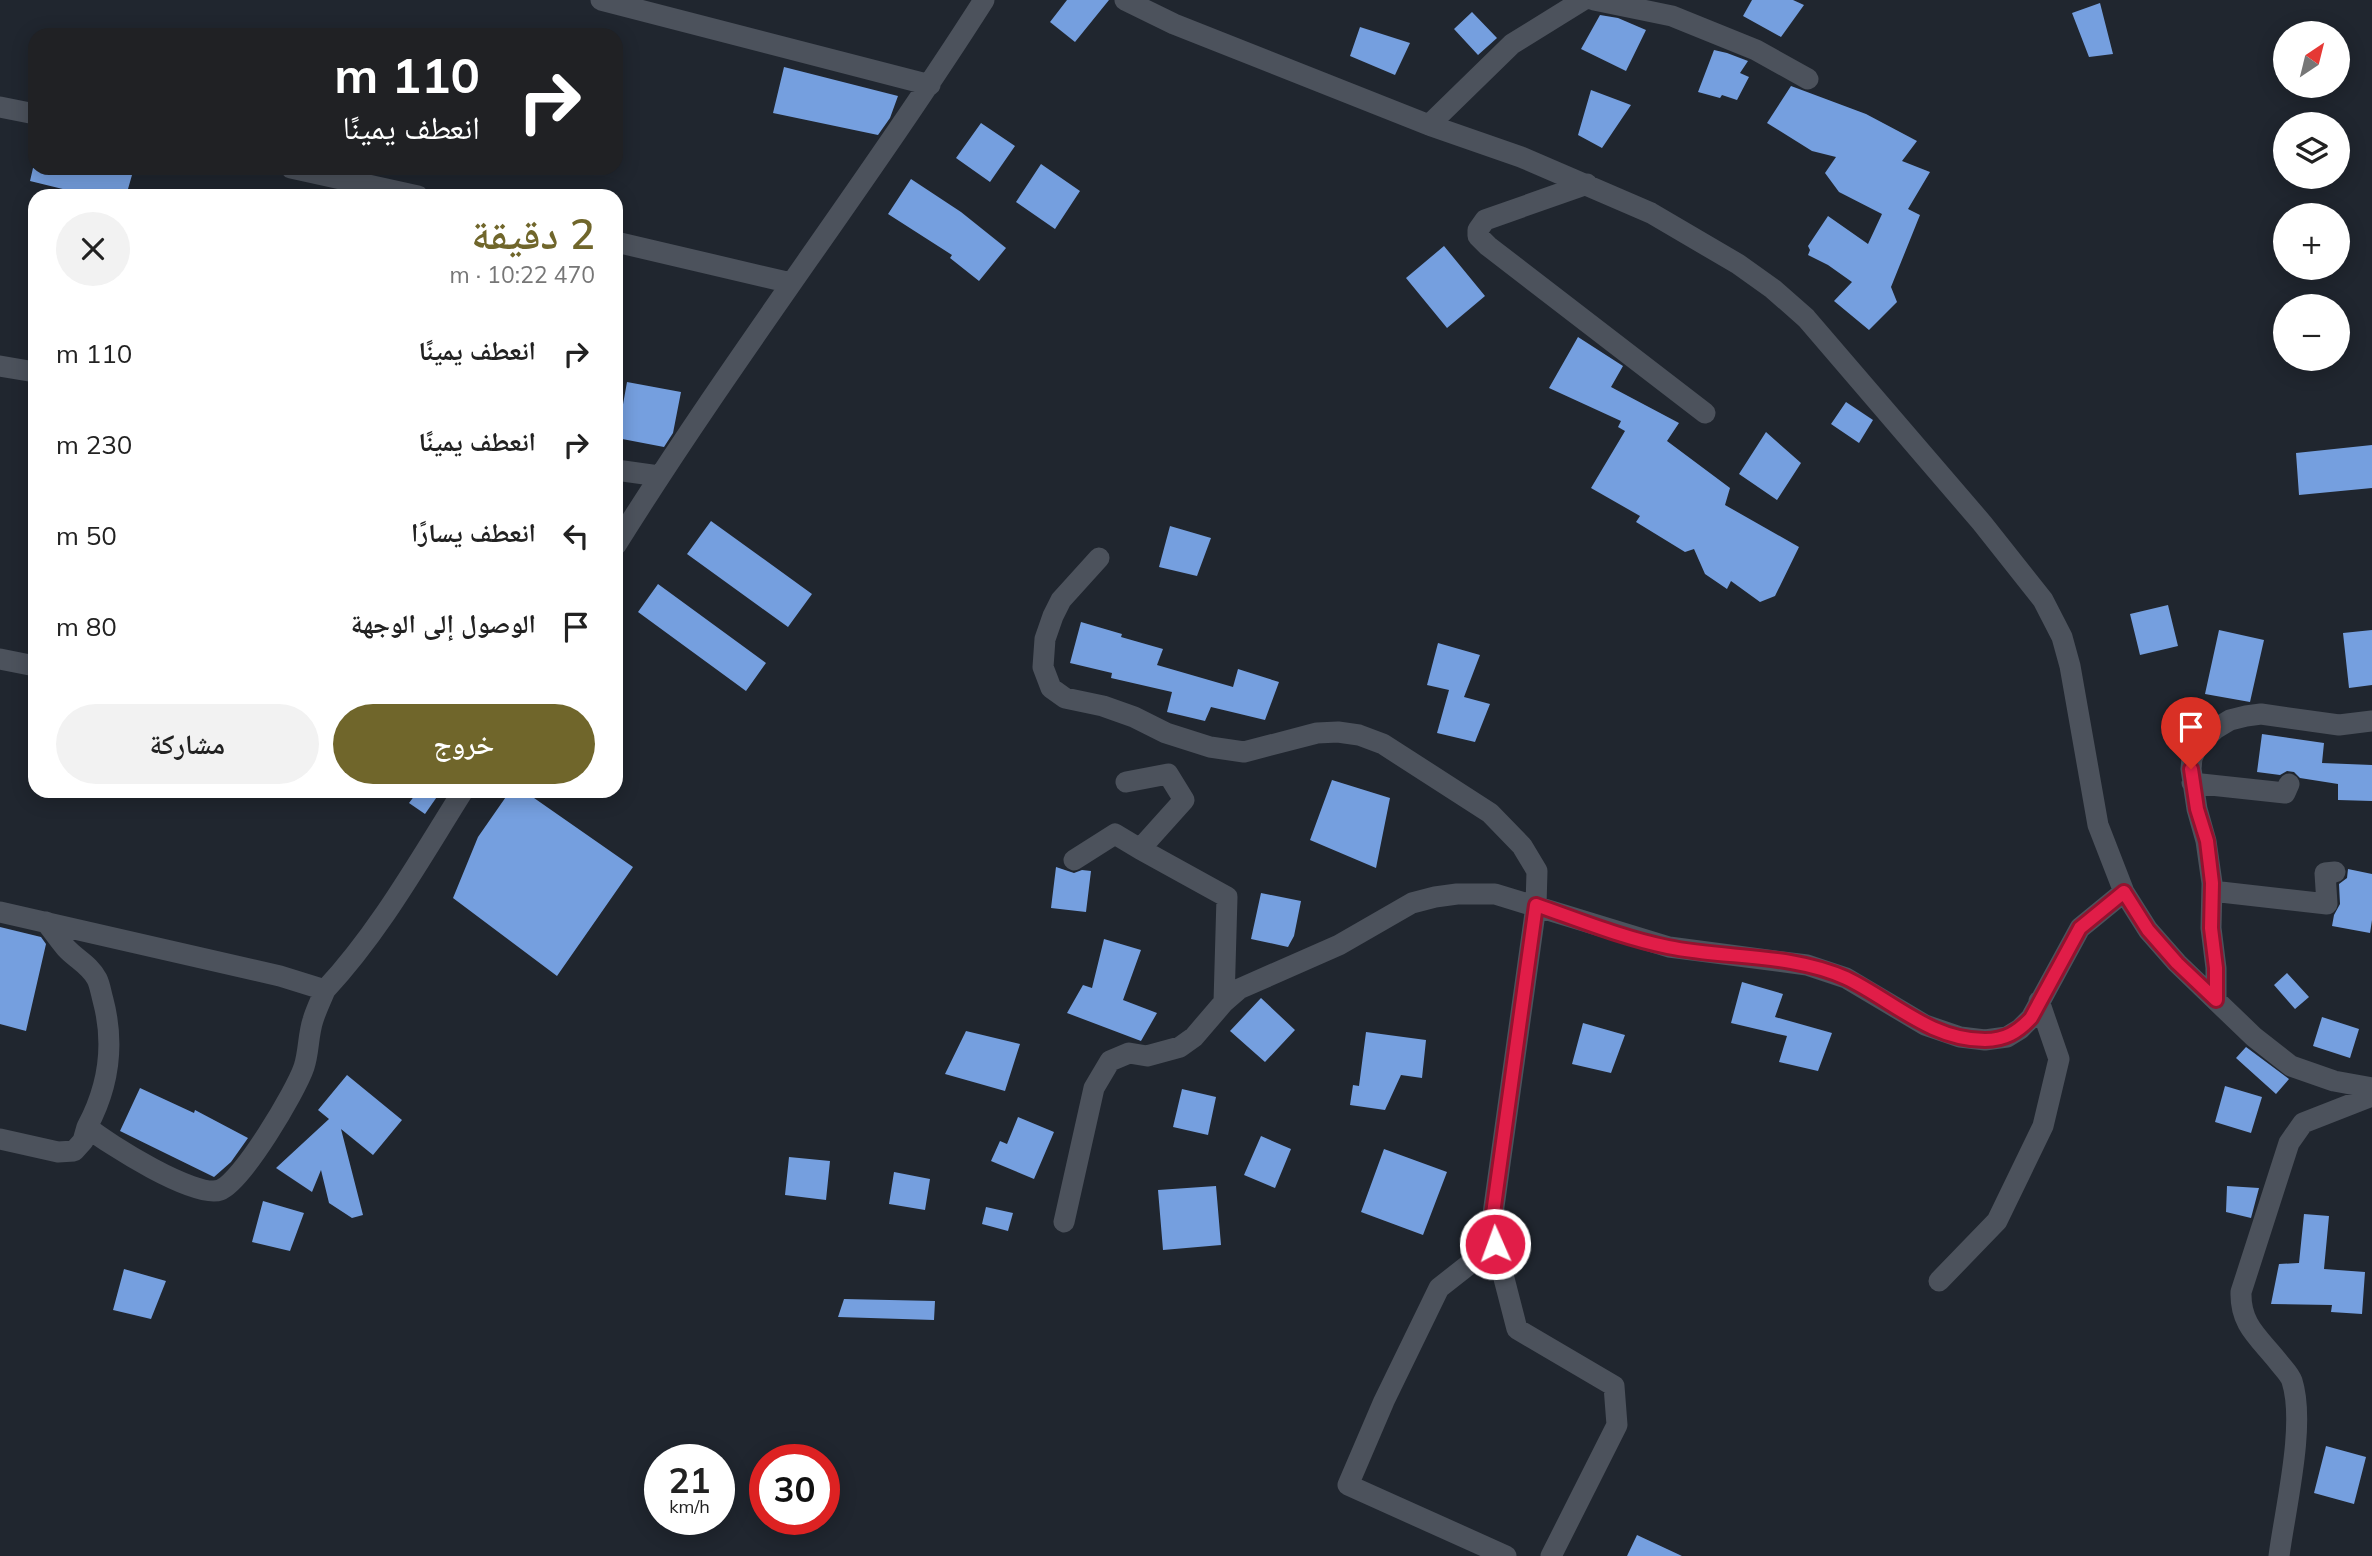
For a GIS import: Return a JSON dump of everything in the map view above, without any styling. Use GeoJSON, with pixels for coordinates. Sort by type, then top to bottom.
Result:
{"type":"FeatureCollection","features":[{"type":"Feature","properties":{"kind":"street"},"geometry":{"type":"LineString","coordinates":[[601,0],[930,85]]}},
{"type":"Feature","properties":{"kind":"street"},"geometry":{"type":"LineString","coordinates":[[623,534],[659,476],[791,283],[930,85],[984,0]]}},
{"type":"Feature","properties":{"kind":"street"},"geometry":{"type":"LineString","coordinates":[[1125,0],[1174,24],[1587,184],[1651,213],[1738,264],[1773,289],[1806,318],[1982,523],[2043,600],[2062,637],[2070,666],[2098,825],[2124,892],[2148,930],[2177,963],[2254,1037],[2291,1066],[2334,1082],[2372,1088]]}},
{"type":"Feature","properties":{"kind":"street"},"geometry":{"type":"LineString","coordinates":[[1429,125],[1513,44],[1583,0]]}},
{"type":"Feature","properties":{"kind":"street"},"geometry":{"type":"LineString","coordinates":[[1594,0],[1672,16],[1756,50],[1808,79]]}},
{"type":"Feature","properties":{"kind":"street"},"geometry":{"type":"LineString","coordinates":[[0,107],[28,113]]}},
{"type":"Feature","properties":{"kind":"street"},"geometry":{"type":"LineString","coordinates":[[323,175],[386,189]]}},
{"type":"Feature","properties":{"kind":"street"},"geometry":{"type":"LineString","coordinates":[[1587,184],[1485,220],[1478,230],[1478,236],[1705,413]]}},
{"type":"Feature","properties":{"kind":"street"},"geometry":{"type":"LineString","coordinates":[[623,244],[791,283]]}},
{"type":"Feature","properties":{"kind":"street"},"geometry":{"type":"LineString","coordinates":[[0,366],[28,371]]}},
{"type":"Feature","properties":{"kind":"street"},"geometry":{"type":"LineString","coordinates":[[623,471],[659,476]]}},
{"type":"Feature","properties":{"kind":"street"},"geometry":{"type":"LineString","coordinates":[[1099,558],[1061,600],[1053,616],[1045,639],[1043,667],[1051,688],[1065,698],[1103,706],[1135,717],[1166,733],[1210,747],[1244,752],[1317,733],[1338,732],[1359,735],[1383,744],[1490,813],[1522,846],[1537,871],[1536,905],[1491,1228],[1517,1329],[1614,1386],[1617,1425],[1551,1556]]}},
{"type":"Feature","properties":{"kind":"street"},"geometry":{"type":"LineString","coordinates":[[0,659],[28,665]]}},
{"type":"Feature","properties":{"kind":"street"},"geometry":{"type":"LineString","coordinates":[[2216,1000],[2216,968],[2211,928],[2212,891],[2207,841],[2192,783],[2192,758],[2198,745],[2230,720],[2261,714],[2339,725],[2372,721]]}},
{"type":"Feature","properties":{"kind":"street"},"geometry":{"type":"LineString","coordinates":[[1126,782],[1168,774],[1184,800],[1140,849]]}},
{"type":"Feature","properties":{"kind":"street"},"geometry":{"type":"LineString","coordinates":[[2192,783],[2285,793],[2288,784]]}},
{"type":"Feature","properties":{"kind":"street"},"geometry":{"type":"LineString","coordinates":[[87,1127],[134,1159],[207,1191],[221,1189],[234,1179],[288,1102],[304,1068],[313,1021],[325,990],[345,968],[385,913],[459,798]]}},
{"type":"Feature","properties":{"kind":"street"},"geometry":{"type":"LineString","coordinates":[[1074,860],[1115,834],[1227,898],[1224,1002]]}},
{"type":"Feature","properties":{"kind":"street"},"geometry":{"type":"LineString","coordinates":[[2212,891],[2327,904],[2325,873],[2335,872]]}},
{"type":"Feature","properties":{"kind":"street"},"geometry":{"type":"LineString","coordinates":[[1064,1222],[1094,1088],[1110,1060],[1129,1053],[1147,1056],[1180,1046],[1194,1037],[1239,989],[1339,945],[1412,903],[1457,894],[1495,894],[1669,947],[1807,965],[1846,978],[1925,1026],[1960,1037],[1985,1040],[2007,1037],[2031,1018],[2080,928],[2124,892]]}},
{"type":"Feature","properties":{"kind":"street"},"geometry":{"type":"LineString","coordinates":[[0,912],[280,976],[325,990]]}},
{"type":"Feature","properties":{"kind":"street"},"geometry":{"type":"LineString","coordinates":[[0,1139],[58,1152],[74,1151],[83,1141],[108,1074],[110,1051],[107,1014],[97,978],[84,962],[67,949],[46,922]]}},
{"type":"Feature","properties":{"kind":"street"},"geometry":{"type":"LineString","coordinates":[[1939,1281],[1997,1221],[2043,1126],[2059,1059],[2039,1001]]}},
{"type":"Feature","properties":{"kind":"street"},"geometry":{"type":"LineString","coordinates":[[2279,1556],[2297,1425],[2296,1400],[2291,1378],[2249,1328],[2240,1310],[2241,1292],[2289,1143],[2296,1132],[2303,1123],[2372,1096]]}},
{"type":"Feature","properties":{"kind":"street"},"geometry":{"type":"LineString","coordinates":[[1495,1244],[1439,1288],[1384,1401],[1348,1485],[1506,1556]]}},
{"type":"Feature","properties":{"kind":"building"},"geometry":{"type":"Polygon","coordinates":[[[1067,0],[1109,0],[1075,42],[1050,22],[1067,0]]]}},
{"type":"Feature","properties":{"kind":"building"},"geometry":{"type":"Polygon","coordinates":[[[1752,0],[1793,0],[1804,5],[1781,37],[1743,16],[1752,0]]]}},
{"type":"Feature","properties":{"kind":"building"},"geometry":{"type":"Polygon","coordinates":[[[2100,3],[2113,54],[2089,57],[2072,13],[2100,3]]]}},
{"type":"Feature","properties":{"kind":"building"},"geometry":{"type":"Polygon","coordinates":[[[1472,12],[1497,38],[1478,55],[1454,29],[1472,12]]]}},
{"type":"Feature","properties":{"kind":"building"},"geometry":{"type":"Polygon","coordinates":[[[1600,15],[1618,18],[1646,30],[1626,71],[1581,49],[1600,15]]]}},
{"type":"Feature","properties":{"kind":"building"},"geometry":{"type":"Polygon","coordinates":[[[1360,27],[1410,43],[1395,75],[1350,56],[1360,27]]]}},
{"type":"Feature","properties":{"kind":"building"},"geometry":{"type":"Polygon","coordinates":[[[1714,50],[1748,61],[1740,73],[1749,77],[1737,100],[1698,92],[1714,50]]]}},
{"type":"Feature","properties":{"kind":"building"},"geometry":{"type":"Polygon","coordinates":[[[784,67],[898,96],[890,118],[878,135],[773,113],[784,67]]]}},
{"type":"Feature","properties":{"kind":"building"},"geometry":{"type":"Polygon","coordinates":[[[1791,86],[1866,114],[1917,141],[1902,161],[1930,172],[1908,209],[1920,215],[1891,287],[1897,302],[1869,330],[1834,301],[1852,282],[1808,255],[1808,246],[1828,216],[1868,244],[1882,214],[1839,192],[1825,173],[1836,157],[1812,151],[1767,123],[1791,86]]]}},
{"type":"Feature","properties":{"kind":"building"},"geometry":{"type":"Polygon","coordinates":[[[1591,90],[1631,105],[1602,148],[1578,135],[1591,90]]]}},
{"type":"Feature","properties":{"kind":"building"},"geometry":{"type":"Polygon","coordinates":[[[981,123],[1015,146],[990,182],[956,158],[981,123]]]}},
{"type":"Feature","properties":{"kind":"building"},"geometry":{"type":"Polygon","coordinates":[[[1041,164],[1080,191],[1055,229],[1016,202],[1041,164]]]}},
{"type":"Feature","properties":{"kind":"building"},"geometry":{"type":"Polygon","coordinates":[[[31,175],[132,175],[128,189],[63,189],[30,181],[31,175]]]}},
{"type":"Feature","properties":{"kind":"building"},"geometry":{"type":"Polygon","coordinates":[[[911,179],[961,212],[1006,248],[979,281],[950,258],[952,255],[888,214],[911,179]]]}},
{"type":"Feature","properties":{"kind":"building"},"geometry":{"type":"Polygon","coordinates":[[[1444,246],[1485,296],[1447,328],[1406,278],[1444,246]]]}},
{"type":"Feature","properties":{"kind":"building"},"geometry":{"type":"Polygon","coordinates":[[[1578,337],[1623,366],[1611,387],[1679,423],[1667,441],[1730,488],[1725,505],[1799,547],[1775,596],[1760,602],[1731,581],[1727,589],[1705,574],[1694,549],[1685,552],[1636,522],[1640,516],[1591,488],[1625,431],[1618,427],[1621,421],[1549,388],[1578,337]]]}},
{"type":"Feature","properties":{"kind":"building"},"geometry":{"type":"Polygon","coordinates":[[[627,382],[681,392],[673,433],[664,447],[623,439],[623,404],[627,382]]]}},
{"type":"Feature","properties":{"kind":"building"},"geometry":{"type":"Polygon","coordinates":[[[1846,402],[1873,420],[1859,443],[1831,424],[1846,402]]]}},
{"type":"Feature","properties":{"kind":"building"},"geometry":{"type":"Polygon","coordinates":[[[1766,432],[1801,463],[1777,500],[1739,474],[1766,432]]]}},
{"type":"Feature","properties":{"kind":"building"},"geometry":{"type":"Polygon","coordinates":[[[2372,445],[2372,488],[2299,495],[2296,453],[2372,445]]]}},
{"type":"Feature","properties":{"kind":"building"},"geometry":{"type":"Polygon","coordinates":[[[711,521],[812,594],[788,627],[687,554],[711,521]]]}},
{"type":"Feature","properties":{"kind":"building"},"geometry":{"type":"Polygon","coordinates":[[[1170,526],[1211,538],[1197,576],[1159,567],[1170,526]]]}},
{"type":"Feature","properties":{"kind":"building"},"geometry":{"type":"Polygon","coordinates":[[[658,584],[766,663],[746,691],[638,612],[658,584]]]}},
{"type":"Feature","properties":{"kind":"building"},"geometry":{"type":"Polygon","coordinates":[[[2168,605],[2178,646],[2140,655],[2130,614],[2168,605]]]}},
{"type":"Feature","properties":{"kind":"building"},"geometry":{"type":"Polygon","coordinates":[[[1081,622],[1163,649],[1157,665],[1233,687],[1238,669],[1279,682],[1265,720],[1211,707],[1205,721],[1167,712],[1172,692],[1111,678],[1112,673],[1070,663],[1081,622]]]}},
{"type":"Feature","properties":{"kind":"building"},"geometry":{"type":"Polygon","coordinates":[[[2219,630],[2264,640],[2250,702],[2205,694],[2219,630]]]}},
{"type":"Feature","properties":{"kind":"building"},"geometry":{"type":"Polygon","coordinates":[[[2372,630],[2372,685],[2349,688],[2343,633],[2372,630]]]}},
{"type":"Feature","properties":{"kind":"building"},"geometry":{"type":"Polygon","coordinates":[[[1438,643],[1480,655],[1464,697],[1490,704],[1475,742],[1437,733],[1449,690],[1427,685],[1438,643]]]}},
{"type":"Feature","properties":{"kind":"building"},"geometry":{"type":"Polygon","coordinates":[[[2262,734],[2324,743],[2322,763],[2372,765],[2372,801],[2338,800],[2338,784],[2300,778],[2294,772],[2287,771],[2280,775],[2257,772],[2262,734]]]}},
{"type":"Feature","properties":{"kind":"building"},"geometry":{"type":"Polygon","coordinates":[[[1332,780],[1390,798],[1376,868],[1310,840],[1332,780]]]}},
{"type":"Feature","properties":{"kind":"building"},"geometry":{"type":"Polygon","coordinates":[[[413,798],[436,798],[425,814],[409,803],[413,798]]]}},
{"type":"Feature","properties":{"kind":"building"},"geometry":{"type":"Polygon","coordinates":[[[505,798],[534,798],[633,867],[557,976],[453,898],[478,837],[505,798]]]}},
{"type":"Feature","properties":{"kind":"building"},"geometry":{"type":"Polygon","coordinates":[[[1056,867],[1074,873],[1091,871],[1086,912],[1051,908],[1056,867]]]}},
{"type":"Feature","properties":{"kind":"building"},"geometry":{"type":"Polygon","coordinates":[[[2348,869],[2372,874],[2370,933],[2332,926],[2340,904],[2339,884],[2347,878],[2348,869]]]}},
{"type":"Feature","properties":{"kind":"building"},"geometry":{"type":"Polygon","coordinates":[[[1261,893],[1301,901],[1294,936],[1288,947],[1251,939],[1261,893]]]}},
{"type":"Feature","properties":{"kind":"building"},"geometry":{"type":"Polygon","coordinates":[[[0,927],[41,937],[46,944],[26,1031],[0,1024],[0,927]]]}},
{"type":"Feature","properties":{"kind":"building"},"geometry":{"type":"Polygon","coordinates":[[[1104,939],[1141,950],[1123,1000],[1157,1013],[1141,1041],[1067,1013],[1083,985],[1092,988],[1104,939]]]}},
{"type":"Feature","properties":{"kind":"building"},"geometry":{"type":"Polygon","coordinates":[[[2287,973],[2309,997],[2295,1009],[2274,985],[2287,973]]]}},
{"type":"Feature","properties":{"kind":"building"},"geometry":{"type":"Polygon","coordinates":[[[1742,982],[1783,994],[1775,1017],[1832,1033],[1818,1071],[1779,1062],[1787,1036],[1731,1023],[1742,982]]]}},
{"type":"Feature","properties":{"kind":"building"},"geometry":{"type":"Polygon","coordinates":[[[1261,998],[1295,1030],[1265,1062],[1230,1031],[1261,998]]]}},
{"type":"Feature","properties":{"kind":"building"},"geometry":{"type":"Polygon","coordinates":[[[2322,1017],[2359,1029],[2350,1058],[2313,1046],[2322,1017]]]}},
{"type":"Feature","properties":{"kind":"building"},"geometry":{"type":"Polygon","coordinates":[[[1583,1023],[1625,1035],[1611,1073],[1572,1064],[1583,1023]]]}},
{"type":"Feature","properties":{"kind":"building"},"geometry":{"type":"Polygon","coordinates":[[[966,1031],[1020,1044],[1005,1091],[945,1074],[966,1031]]]}},
{"type":"Feature","properties":{"kind":"building"},"geometry":{"type":"Polygon","coordinates":[[[1366,1032],[1426,1040],[1422,1078],[1401,1075],[1385,1110],[1350,1105],[1353,1085],[1359,1086],[1366,1032]]]}},
{"type":"Feature","properties":{"kind":"building"},"geometry":{"type":"Polygon","coordinates":[[[2246,1047],[2289,1079],[2276,1094],[2236,1058],[2246,1047]]]}},
{"type":"Feature","properties":{"kind":"building"},"geometry":{"type":"Polygon","coordinates":[[[347,1075],[402,1120],[373,1155],[341,1129],[363,1215],[352,1218],[329,1203],[321,1170],[312,1192],[276,1168],[329,1119],[318,1110],[347,1075]]]}},
{"type":"Feature","properties":{"kind":"building"},"geometry":{"type":"Polygon","coordinates":[[[2225,1086],[2262,1097],[2251,1133],[2215,1122],[2225,1086]]]}},
{"type":"Feature","properties":{"kind":"building"},"geometry":{"type":"Polygon","coordinates":[[[140,1088],[194,1113],[195,1110],[248,1138],[231,1162],[214,1177],[120,1131],[140,1088]]]}},
{"type":"Feature","properties":{"kind":"building"},"geometry":{"type":"Polygon","coordinates":[[[1182,1089],[1216,1097],[1208,1135],[1173,1127],[1182,1089]]]}},
{"type":"Feature","properties":{"kind":"building"},"geometry":{"type":"Polygon","coordinates":[[[1018,1117],[1054,1132],[1034,1179],[991,1161],[1000,1141],[1007,1144],[1018,1117]]]}},
{"type":"Feature","properties":{"kind":"building"},"geometry":{"type":"Polygon","coordinates":[[[1261,1136],[1291,1149],[1275,1188],[1244,1175],[1261,1136]]]}},
{"type":"Feature","properties":{"kind":"building"},"geometry":{"type":"Polygon","coordinates":[[[1384,1149],[1447,1172],[1423,1235],[1361,1212],[1384,1149]]]}},
{"type":"Feature","properties":{"kind":"building"},"geometry":{"type":"Polygon","coordinates":[[[789,1157],[830,1161],[826,1200],[785,1195],[789,1157]]]}},
{"type":"Feature","properties":{"kind":"building"},"geometry":{"type":"Polygon","coordinates":[[[894,1172],[930,1179],[925,1210],[889,1204],[894,1172]]]}},
{"type":"Feature","properties":{"kind":"building"},"geometry":{"type":"Polygon","coordinates":[[[1216,1186],[1221,1245],[1163,1250],[1158,1190],[1216,1186]]]}},
{"type":"Feature","properties":{"kind":"building"},"geometry":{"type":"Polygon","coordinates":[[[2227,1186],[2259,1188],[2251,1218],[2226,1212],[2227,1186]]]}},
{"type":"Feature","properties":{"kind":"building"},"geometry":{"type":"Polygon","coordinates":[[[263,1201],[304,1213],[290,1251],[252,1242],[263,1201]]]}},
{"type":"Feature","properties":{"kind":"building"},"geometry":{"type":"Polygon","coordinates":[[[986,1207],[1013,1213],[1008,1231],[982,1224],[986,1207]]]}},
{"type":"Feature","properties":{"kind":"building"},"geometry":{"type":"Polygon","coordinates":[[[2304,1214],[2329,1216],[2324,1269],[2365,1272],[2362,1314],[2331,1312],[2332,1305],[2271,1304],[2279,1264],[2299,1263],[2304,1214]]]}},
{"type":"Feature","properties":{"kind":"building"},"geometry":{"type":"Polygon","coordinates":[[[124,1269],[166,1281],[151,1319],[113,1310],[124,1269]]]}},
{"type":"Feature","properties":{"kind":"building"},"geometry":{"type":"Polygon","coordinates":[[[844,1299],[935,1301],[934,1320],[838,1317],[844,1299]]]}},
{"type":"Feature","properties":{"kind":"building"},"geometry":{"type":"Polygon","coordinates":[[[2326,1446],[2366,1457],[2354,1504],[2314,1493],[2326,1446]]]}},
{"type":"Feature","properties":{"kind":"building"},"geometry":{"type":"Polygon","coordinates":[[[1637,1535],[1682,1556],[1627,1556],[1637,1535]]]}},
{"type":"Feature","properties":{"kind":"route"},"geometry":{"type":"LineString","coordinates":[[1495,1244],[1491,1228],[1536,905],[1669,947],[1807,965],[1846,978],[1925,1026],[1960,1037],[1985,1040],[2007,1037],[2031,1018],[2080,928],[2124,892],[2148,930],[2177,963],[2216,1000],[2216,968],[2211,928],[2212,883],[2207,841],[2197,809],[2191,769]]}}]}
